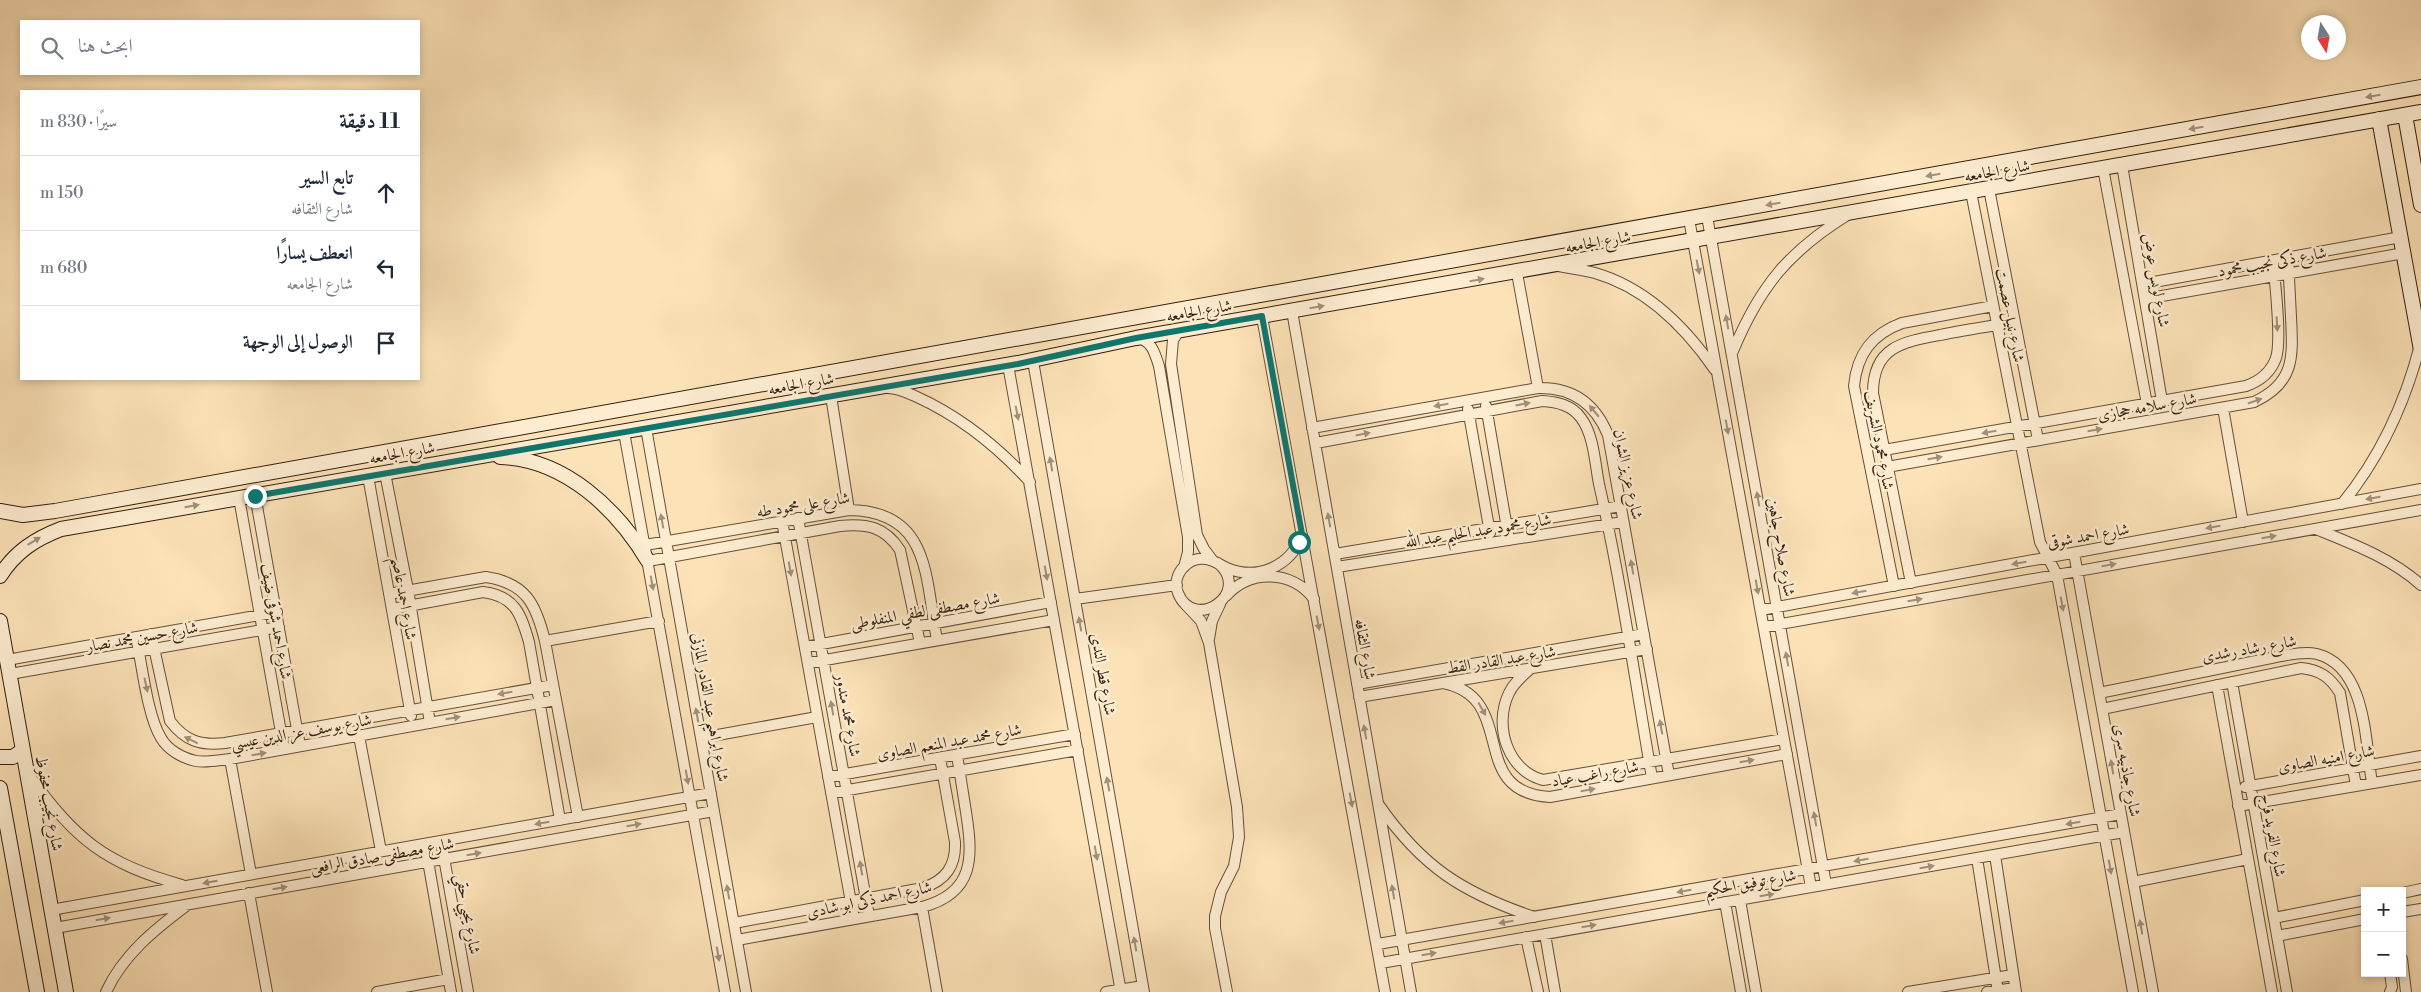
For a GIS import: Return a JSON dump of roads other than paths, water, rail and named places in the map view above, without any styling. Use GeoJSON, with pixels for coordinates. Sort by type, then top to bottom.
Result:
{"type":"FeatureCollection","features":[{"type":"Feature","properties":{"kind":"street","name":"شارع الجامعه"},"geometry":{"type":"LineString","coordinates":[[0,511],[23,515],[39,514],[2421,87]]}},
{"type":"Feature","properties":{"kind":"street","name":"شارع الجامعه"},"geometry":{"type":"LineString","coordinates":[[0,576],[12,559],[26,546],[42,536],[61,529],[1033,361],[1136,338],[1557,266],[2421,112]]}},
{"type":"Feature","properties":{"kind":"street"},"geometry":{"type":"LineString","coordinates":[[2405,115],[2421,205]]}},
{"type":"Feature","properties":{"kind":"street"},"geometry":{"type":"LineString","coordinates":[[2342,504],[2378,454],[2396,419],[2421,348],[2379,119]]}},
{"type":"Feature","properties":{"kind":"street"},"geometry":{"type":"LineString","coordinates":[[2232,122],[2236,145]]}},
{"type":"Feature","properties":{"kind":"street","name":"شارع لويس عوض"},"geometry":{"type":"LineString","coordinates":[[2122,165],[2162,401]]}},
{"type":"Feature","properties":{"kind":"street","name":"شارع لويس عوض"},"geometry":{"type":"LineString","coordinates":[[2103,168],[2147,404]]}},
{"type":"Feature","properties":{"kind":"street","name":"شارع نبيل عصمت"},"geometry":{"type":"LineString","coordinates":[[1989,189],[2038,440]]}},
{"type":"Feature","properties":{"kind":"street","name":"شارع نبيل عصمت"},"geometry":{"type":"LineString","coordinates":[[1970,192],[2022,443],[2040,542],[2048,558]]}},
{"type":"Feature","properties":{"kind":"street"},"geometry":{"type":"LineString","coordinates":[[1732,352],[1747,317],[1767,286],[1791,257],[1819,233],[1850,214]]}},
{"type":"Feature","properties":{"kind":"street","name":"شارع صلاح جاهين"},"geometry":{"type":"LineString","coordinates":[[1707,216],[1826,884]]}},
{"type":"Feature","properties":{"kind":"street","name":"شارع صلاح جاهين"},"geometry":{"type":"LineString","coordinates":[[1689,219],[1811,887]]}},
{"type":"Feature","properties":{"kind":"street","name":"شارع ذكى نجيب محمود"},"geometry":{"type":"LineString","coordinates":[[2143,284],[2401,236]]}},
{"type":"Feature","properties":{"kind":"street","name":"شارع ذكى نجيب محمود"},"geometry":{"type":"LineString","coordinates":[[2145,299],[2404,253]]}},
{"type":"Feature","properties":{"kind":"street","name":"شارع سلامه حجازى"},"geometry":{"type":"LineString","coordinates":[[1887,467],[2223,408],[2254,402],[2267,396],[2285,377],[2293,351],[2288,258]]}},
{"type":"Feature","properties":{"kind":"street","name":"شارع سلامه حجازى"},"geometry":{"type":"LineString","coordinates":[[1884,450],[2246,386],[2264,376],[2274,363],[2278,348],[2273,261]]}},
{"type":"Feature","properties":{"kind":"street"},"geometry":{"type":"LineString","coordinates":[[1557,266],[1596,273],[1633,290],[1666,312],[1694,340],[1717,373]]}},
{"type":"Feature","properties":{"kind":"street"},"geometry":{"type":"LineString","coordinates":[[1517,273],[1538,388]]}},
{"type":"Feature","properties":{"kind":"street","name":"شارع محمود الشريف"},"geometry":{"type":"LineString","coordinates":[[1894,586],[1854,386],[1860,358],[1872,341],[1889,328],[1902,323],[1993,306]]}},
{"type":"Feature","properties":{"kind":"street","name":"شارع الثقافه"},"geometry":{"type":"LineString","coordinates":[[1292,312],[1411,992]]}},
{"type":"Feature","properties":{"kind":"street"},"geometry":{"type":"LineString","coordinates":[[1262,316],[1386,992]]}},
{"type":"Feature","properties":{"kind":"street"},"geometry":{"type":"LineString","coordinates":[[1133,318],[1136,338],[1145,340],[1150,344],[1159,366],[1188,537],[1188,552],[1184,566],[1178,575],[1177,585],[1179,595],[1201,621],[1209,643],[1237,807],[1239,837],[1234,866],[1222,892],[1215,916],[1215,928],[1227,992]]}},
{"type":"Feature","properties":{"kind":"street","name":"شارع محمود الشريف"},"geometry":{"type":"LineString","coordinates":[[1911,583],[1873,392],[1874,375],[1882,359],[1890,350],[1911,340],[1997,324]]}},
{"type":"Feature","properties":{"kind":"street"},"geometry":{"type":"LineString","coordinates":[[1180,331],[1173,340],[1171,348],[1173,374],[1198,535],[1204,548],[1224,570],[1228,579],[1228,589],[1212,621],[1209,643]]}},
{"type":"Feature","properties":{"kind":"street","name":"شارع قطر الندى"},"geometry":{"type":"LineString","coordinates":[[1033,361],[1143,989]]}},
{"type":"Feature","properties":{"kind":"street"},"geometry":{"type":"LineString","coordinates":[[1008,365],[1121,991]]}},
{"type":"Feature","properties":{"kind":"street"},"geometry":{"type":"LineString","coordinates":[[877,388],[894,388],[902,391],[959,420],[1004,454],[1030,482]]}},
{"type":"Feature","properties":{"kind":"street","name":"شارع عزيز الشوان"},"geometry":{"type":"LineString","coordinates":[[1312,428],[1538,388],[1568,391],[1582,398],[1593,408],[1602,421],[1608,435],[1669,775]]}},
{"type":"Feature","properties":{"kind":"street"},"geometry":{"type":"LineString","coordinates":[[830,396],[849,510]]}},
{"type":"Feature","properties":{"kind":"street"},"geometry":{"type":"LineString","coordinates":[[1484,398],[1509,540]]}},
{"type":"Feature","properties":{"kind":"street"},"geometry":{"type":"LineString","coordinates":[[1467,401],[1491,543]]}},
{"type":"Feature","properties":{"kind":"street","name":"شارع عزيز الشوان"},"geometry":{"type":"LineString","coordinates":[[1316,443],[1542,401],[1557,402],[1571,408],[1582,419],[1588,432],[1605,509],[1652,778]]}},
{"type":"Feature","properties":{"kind":"street"},"geometry":{"type":"LineString","coordinates":[[2125,408],[2129,424]]}},
{"type":"Feature","properties":{"kind":"street"},"geometry":{"type":"LineString","coordinates":[[2223,408],[2244,522]]}},
{"type":"Feature","properties":{"kind":"street","name":"شارع ابراهيم عبد القادر المازنى"},"geometry":{"type":"LineString","coordinates":[[646,428],[746,992]]}},
{"type":"Feature","properties":{"kind":"street"},"geometry":{"type":"LineString","coordinates":[[624,432],[725,992]]}},
{"type":"Feature","properties":{"kind":"street"},"geometry":{"type":"LineString","coordinates":[[474,458],[503,457],[522,460],[543,466],[577,483],[608,507],[639,545],[648,561]]}},
{"type":"Feature","properties":{"kind":"street","name":"شارع احمد عاصم"},"geometry":{"type":"LineString","coordinates":[[385,473],[408,590],[430,723]]}},
{"type":"Feature","properties":{"kind":"street","name":"شارع احمد عاصم"},"geometry":{"type":"LineString","coordinates":[[368,476],[412,726]]}},
{"type":"Feature","properties":{"kind":"street","name":"شارع احمد شوقى"},"geometry":{"type":"LineString","coordinates":[[1760,610],[2421,489]]}},
{"type":"Feature","properties":{"kind":"street","name":"شارع احمد شوقى ضيف"},"geometry":{"type":"LineString","coordinates":[[255,496],[300,746]]}},
{"type":"Feature","properties":{"kind":"street","name":"شارع احمد شوقى ضيف"},"geometry":{"type":"LineString","coordinates":[[239,498],[284,749]]}},
{"type":"Feature","properties":{"kind":"street"},"geometry":{"type":"LineString","coordinates":[[116,500],[118,519]]}},
{"type":"Feature","properties":{"kind":"street","name":"شارع محمود عبد الحليم عبد الله"},"geometry":{"type":"LineString","coordinates":[[1335,554],[1620,506]]}},
{"type":"Feature","properties":{"kind":"street","name":"شارع على محمود طه"},"geometry":{"type":"LineString","coordinates":[[645,545],[849,510],[864,510],[893,519],[911,536],[921,557],[937,640]]}},
{"type":"Feature","properties":{"kind":"street","name":"شارع احمد شوقى"},"geometry":{"type":"LineString","coordinates":[[1764,627],[2421,510]]}},
{"type":"Feature","properties":{"kind":"street","name":"شارع محمد مندور"},"geometry":{"type":"LineString","coordinates":[[798,518],[869,916]]}},
{"type":"Feature","properties":{"kind":"street","name":"شارع محمد مندور"},"geometry":{"type":"LineString","coordinates":[[782,521],[854,919]]}},
{"type":"Feature","properties":{"kind":"street","name":"شارع محمود عبد الحليم عبد الله"},"geometry":{"type":"LineString","coordinates":[[1337,567],[1624,522]]}},
{"type":"Feature","properties":{"kind":"street","name":"شارع على محمود طه"},"geometry":{"type":"LineString","coordinates":[[648,561],[854,524],[868,525],[881,530],[892,538],[900,550],[920,643]]}},
{"type":"Feature","properties":{"kind":"street"},"geometry":{"type":"LineString","coordinates":[[2315,529],[2370,551],[2421,585]]}},
{"type":"Feature","properties":{"kind":"street"},"geometry":{"type":"LineString","coordinates":[[1184,566],[1197,559],[1215,562],[1242,572],[1268,570],[1289,556],[1302,534]]}},
{"type":"Feature","properties":{"kind":"street","name":"شارع جاذبيه سرى"},"geometry":{"type":"LineString","coordinates":[[2074,553],[2153,992]]}},
{"type":"Feature","properties":{"kind":"street"},"geometry":{"type":"LineString","coordinates":[[2048,558],[2057,575],[2133,992]]}},
{"type":"Feature","properties":{"kind":"street"},"geometry":{"type":"LineString","coordinates":[[1185,604],[1194,609],[1204,610],[1214,607],[1246,581],[1259,577],[1273,576],[1293,581],[1305,589],[1314,599]]}},
{"type":"Feature","properties":{"kind":"street"},"geometry":{"type":"LineString","coordinates":[[389,594],[470,579],[486,578],[501,579],[514,585],[530,600],[540,620],[545,640],[578,817]]}},
{"type":"Feature","properties":{"kind":"street"},"geometry":{"type":"LineString","coordinates":[[1075,599],[1177,585]]}},
{"type":"Feature","properties":{"kind":"street"},"geometry":{"type":"LineString","coordinates":[[392,608],[483,592],[504,598],[513,605],[522,619],[537,688],[560,820]]}},
{"type":"Feature","properties":{"kind":"street","name":"شارع مصطفى لطفي المنفلوطى"},"geometry":{"type":"LineString","coordinates":[[804,647],[1051,602]]}},
{"type":"Feature","properties":{"kind":"street","name":"شارع حسين محمد نصار"},"geometry":{"type":"LineString","coordinates":[[7,660],[276,612]]}},
{"type":"Feature","properties":{"kind":"street","name":"شارع مصطفى لطفي المنفلوطى"},"geometry":{"type":"LineString","coordinates":[[808,663],[1054,620]]}},
{"type":"Feature","properties":{"kind":"street","name":"شارع نجيب محفوظ"},"geometry":{"type":"LineString","coordinates":[[0,621],[66,992]]}},
{"type":"Feature","properties":{"kind":"street"},"geometry":{"type":"LineString","coordinates":[[545,640],[658,621]]}},
{"type":"Feature","properties":{"kind":"street","name":"شارع حسين محمد نصار"},"geometry":{"type":"LineString","coordinates":[[10,674],[279,628]]}},
{"type":"Feature","properties":{"kind":"street","name":"شارع يوسف عز الدين عيسي"},"geometry":{"type":"LineString","coordinates":[[151,634],[170,721],[177,731],[187,739],[199,744],[211,745],[553,685]]}},
{"type":"Feature","properties":{"kind":"street","name":"شارع عبد القادر القط"},"geometry":{"type":"LineString","coordinates":[[1357,684],[1644,634]]}},
{"type":"Feature","properties":{"kind":"street","name":"شارع يوسف عز الدين عيسي"},"geometry":{"type":"LineString","coordinates":[[136,637],[152,712],[161,739],[171,750],[183,758],[198,762],[230,759],[556,700]]}},
{"type":"Feature","properties":{"kind":"street","name":"شارع عبد القادر القط"},"geometry":{"type":"LineString","coordinates":[[1359,697],[1647,649]]}},
{"type":"Feature","properties":{"kind":"street","name":"شارع رشاد رشدى"},"geometry":{"type":"LineString","coordinates":[[2099,693],[2276,658],[2304,653],[2317,654],[2333,661],[2346,672],[2357,694],[2372,784]]}},
{"type":"Feature","properties":{"kind":"street"},"geometry":{"type":"LineString","coordinates":[[2276,658],[2278,673]]}},
{"type":"Feature","properties":{"kind":"street","name":"شارع رشاد رشدى"},"geometry":{"type":"LineString","coordinates":[[2102,708],[2301,668],[2313,670],[2324,674],[2334,682],[2340,693],[2356,786]]}},
{"type":"Feature","properties":{"kind":"street","name":"شارع راغب عياد"},"geometry":{"type":"LineString","coordinates":[[1529,670],[1518,680],[1509,693],[1502,723],[1504,738],[1510,753],[1530,777],[1556,780],[1784,738]]}},
{"type":"Feature","properties":{"kind":"street","name":"شارع الفريد فرج"},"geometry":{"type":"LineString","coordinates":[[2232,682],[2287,992]]}},
{"type":"Feature","properties":{"kind":"street","name":"شارع راغب عياد"},"geometry":{"type":"LineString","coordinates":[[1443,683],[1464,690],[1480,703],[1486,716],[1498,762],[1505,778],[1517,789],[1533,796],[1550,797],[1787,754]]}},
{"type":"Feature","properties":{"kind":"street","name":"شارع الفريد فرج"},"geometry":{"type":"LineString","coordinates":[[2217,685],[2272,992]]}},
{"type":"Feature","properties":{"kind":"street"},"geometry":{"type":"LineString","coordinates":[[701,738],[817,717]]}},
{"type":"Feature","properties":{"kind":"street","name":"شارع محمد عبد المنعم الصاوى"},"geometry":{"type":"LineString","coordinates":[[828,778],[1075,734]]}},
{"type":"Feature","properties":{"kind":"street"},"geometry":{"type":"LineString","coordinates":[[359,736],[382,851]]}},
{"type":"Feature","properties":{"kind":"street"},"geometry":{"type":"LineString","coordinates":[[0,757],[12,757],[23,750]]}},
{"type":"Feature","properties":{"kind":"street","name":"شارع محمد عبد المنعم الصاوى"},"geometry":{"type":"LineString","coordinates":[[831,793],[1078,750]]}},
{"type":"Feature","properties":{"kind":"street","name":"شارع احمد ذكى ابو شادى"},"geometry":{"type":"LineString","coordinates":[[736,940],[922,907],[939,901],[954,890],[962,881],[968,864],[971,846],[957,755]]}},
{"type":"Feature","properties":{"kind":"street","name":"شارع امنيه الصاوى"},"geometry":{"type":"LineString","coordinates":[[2235,789],[2421,756]]}},
{"type":"Feature","properties":{"kind":"street","name":"شارع احمد ذكى ابو شادى"},"geometry":{"type":"LineString","coordinates":[[734,923],[935,884],[945,876],[952,866],[956,854],[940,758]]}},
{"type":"Feature","properties":{"kind":"street"},"geometry":{"type":"LineString","coordinates":[[230,759],[251,874]]}},
{"type":"Feature","properties":{"kind":"street"},"geometry":{"type":"LineString","coordinates":[[27,773],[53,809],[88,843],[129,868],[186,886]]}},
{"type":"Feature","properties":{"kind":"street","name":"شارع امنيه الصاوى"},"geometry":{"type":"LineString","coordinates":[[2238,806],[2421,775]]}},
{"type":"Feature","properties":{"kind":"street"},"geometry":{"type":"LineString","coordinates":[[0,788],[37,992]]}},
{"type":"Feature","properties":{"kind":"street","name":"شارع مصطفى صادق الرافعى"},"geometry":{"type":"LineString","coordinates":[[52,910],[711,793]]}},
{"type":"Feature","properties":{"kind":"street"},"geometry":{"type":"LineString","coordinates":[[1377,803],[1396,830],[1413,848],[1444,875],[1472,893],[1534,917]]}},
{"type":"Feature","properties":{"kind":"street","name":"شارع مصطفى صادق الرافعى"},"geometry":{"type":"LineString","coordinates":[[54,928],[714,811]]}},
{"type":"Feature","properties":{"kind":"street","name":"شارع توفيق الحكيم"},"geometry":{"type":"LineString","coordinates":[[1378,944],[2121,814]]}},
{"type":"Feature","properties":{"kind":"street","name":"شارع توفيق الحكيم"},"geometry":{"type":"LineString","coordinates":[[1381,963],[2124,832]]}},
{"type":"Feature","properties":{"kind":"street","name":"شارع يحيي حقي"},"geometry":{"type":"LineString","coordinates":[[441,841],[468,992]]}},
{"type":"Feature","properties":{"kind":"street","name":"شارع يحيي حقي"},"geometry":{"type":"LineString","coordinates":[[425,844],[451,992]]}},
{"type":"Feature","properties":{"kind":"street"},"geometry":{"type":"LineString","coordinates":[[1987,992],[2015,990],[1994,855]]}},
{"type":"Feature","properties":{"kind":"street"},"geometry":{"type":"LineString","coordinates":[[1977,858],[1998,991]]}},
{"type":"Feature","properties":{"kind":"street"},"geometry":{"type":"LineString","coordinates":[[2133,882],[2248,859]]}},
{"type":"Feature","properties":{"kind":"street"},"geometry":{"type":"LineString","coordinates":[[2406,892],[2421,889]]}},
{"type":"Feature","properties":{"kind":"street"},"geometry":{"type":"LineString","coordinates":[[249,894],[267,992]]}},
{"type":"Feature","properties":{"kind":"street"},"geometry":{"type":"LineString","coordinates":[[1740,900],[1756,992]]}},
{"type":"Feature","properties":{"kind":"street"},"geometry":{"type":"LineString","coordinates":[[2274,918],[2361,901]]}},
{"type":"Feature","properties":{"kind":"street"},"geometry":{"type":"LineString","coordinates":[[1725,902],[1741,992]]}},
{"type":"Feature","properties":{"kind":"street"},"geometry":{"type":"LineString","coordinates":[[106,992],[121,966],[137,946],[189,904]]}},
{"type":"Feature","properties":{"kind":"street"},"geometry":{"type":"LineString","coordinates":[[922,907],[937,992]]}},
{"type":"Feature","properties":{"kind":"street"},"geometry":{"type":"LineString","coordinates":[[2406,911],[2421,909]]}},
{"type":"Feature","properties":{"kind":"street"},"geometry":{"type":"LineString","coordinates":[[2277,936],[2361,920]]}},
{"type":"Feature","properties":{"kind":"street"},"geometry":{"type":"LineString","coordinates":[[1544,934],[1555,992]]}},
{"type":"Feature","properties":{"kind":"street"},"geometry":{"type":"LineString","coordinates":[[1526,938],[1538,992]]}},
{"type":"Feature","properties":{"kind":"street"},"geometry":{"type":"LineString","coordinates":[[2125,949],[2144,946]]}},
{"type":"Feature","properties":{"kind":"street"},"geometry":{"type":"LineString","coordinates":[[1908,992],[2013,975]]}},
{"type":"Feature","properties":{"kind":"street"},"geometry":{"type":"LineString","coordinates":[[2390,992],[2392,987],[2391,977]]}},
{"type":"Feature","properties":{"kind":"street"},"geometry":{"type":"LineString","coordinates":[[2404,977],[2406,992]]}},
{"type":"Feature","properties":{"kind":"street"},"geometry":{"type":"LineString","coordinates":[[377,992],[449,979]]}},
{"type":"Feature","properties":{"kind":"street"},"geometry":{"type":"LineString","coordinates":[[1106,992],[1143,989]]}}]}
